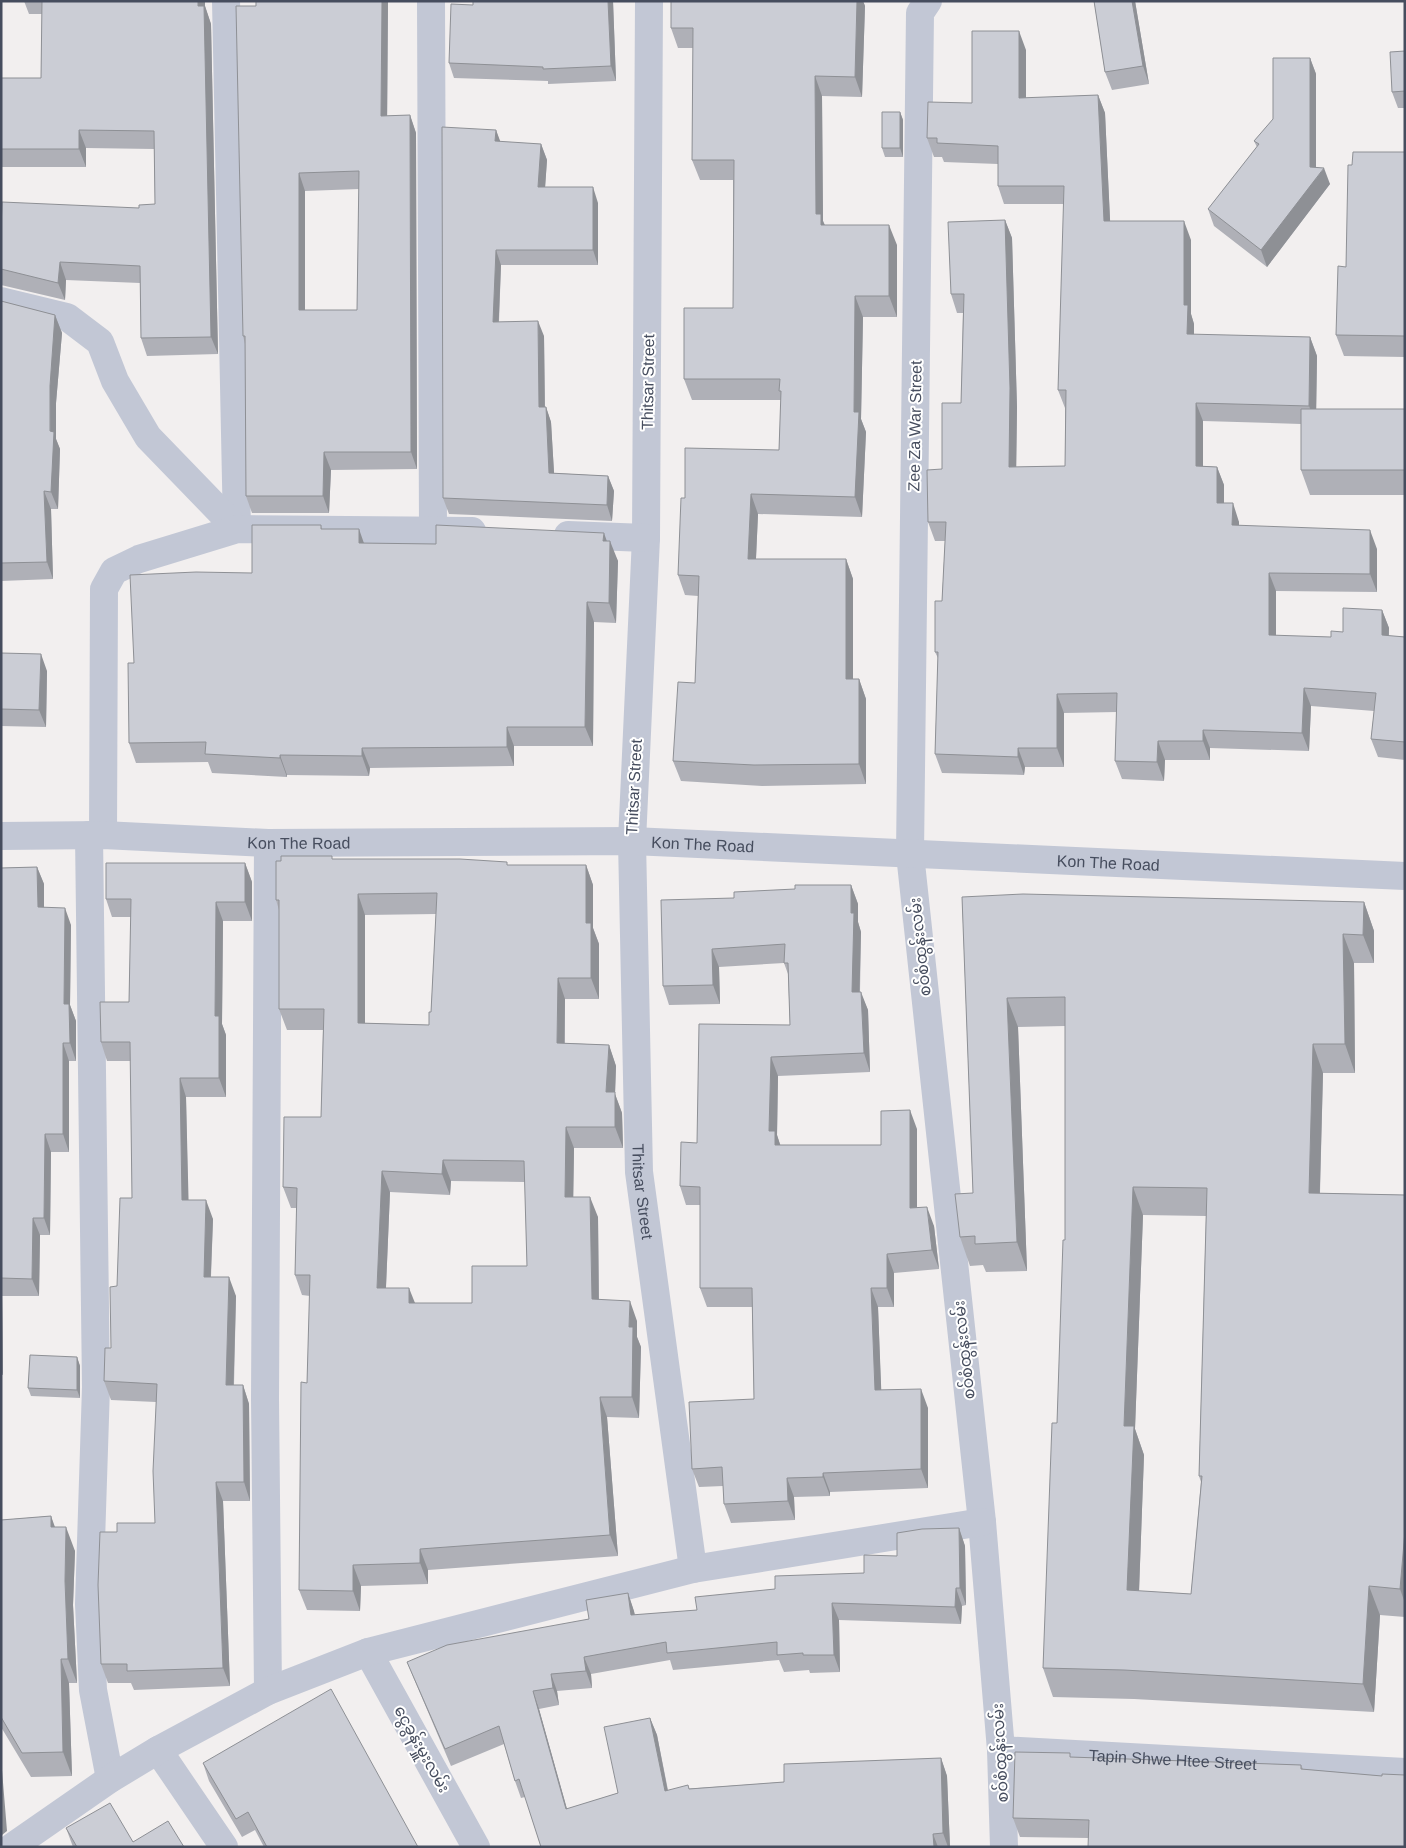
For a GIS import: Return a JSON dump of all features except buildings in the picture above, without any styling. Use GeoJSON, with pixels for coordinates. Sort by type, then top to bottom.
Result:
{"type":"FeatureCollection","features":[{"type":"Feature","properties":{"kind":"street"},"geometry":{"type":"LineString","coordinates":[[226,1],[237,529]]}},
{"type":"Feature","properties":{"kind":"street"},"geometry":{"type":"LineString","coordinates":[[431,1],[433,529]]}},
{"type":"Feature","properties":{"kind":"street","name":"Thitsar Street"},"geometry":{"type":"LineString","coordinates":[[649,1],[646,538],[632,841],[639,1172],[693,1569]]}},
{"type":"Feature","properties":{"kind":"street","name":"Zee Za War Street"},"geometry":{"type":"LineString","coordinates":[[910,854],[920,13],[928,1]]}},
{"type":"Feature","properties":{"kind":"street"},"geometry":{"type":"LineString","coordinates":[[1,300],[67,317],[100,342],[115,381],[148,437],[237,529]]}},
{"type":"Feature","properties":{"kind":"street"},"geometry":{"type":"LineString","coordinates":[[110,1779],[93,1690],[89,1604],[96,1387],[96,835],[104,589],[114,571],[139,559],[237,529],[433,529],[501,532]]}},
{"type":"Feature","properties":{"kind":"street"},"geometry":{"type":"LineString","coordinates":[[540,533],[646,538]]}},
{"type":"Feature","properties":{"kind":"street","name":"Kon The Road"},"geometry":{"type":"LineString","coordinates":[[1,836],[96,835],[268,843],[632,841],[1405,876]]}},
{"type":"Feature","properties":{"kind":"street"},"geometry":{"type":"LineString","coordinates":[[268,843],[265,1409],[268,1691]]}},
{"type":"Feature","properties":{"kind":"street","name":"စဝ်စံထွန်းလမ်း"},"geometry":{"type":"LineString","coordinates":[[910,854],[982,1522],[1001,1750],[1004,1847]]}},
{"type":"Feature","properties":{"kind":"street"},"geometry":{"type":"LineString","coordinates":[[12,1847],[110,1779],[158,1750],[268,1691],[368,1652],[693,1569],[982,1522]]}},
{"type":"Feature","properties":{"kind":"street","name":"ငွေခွန်းမှူးလမ်း"},"geometry":{"type":"LineString","coordinates":[[368,1652],[476,1847]]}},
{"type":"Feature","properties":{"kind":"street"},"geometry":{"type":"LineString","coordinates":[[158,1750],[224,1847]]}},
{"type":"Feature","properties":{"kind":"street","name":"Tapin Shwe Htee Street"},"geometry":{"type":"LineString","coordinates":[[1001,1750],[1405,1772]]}}]}
